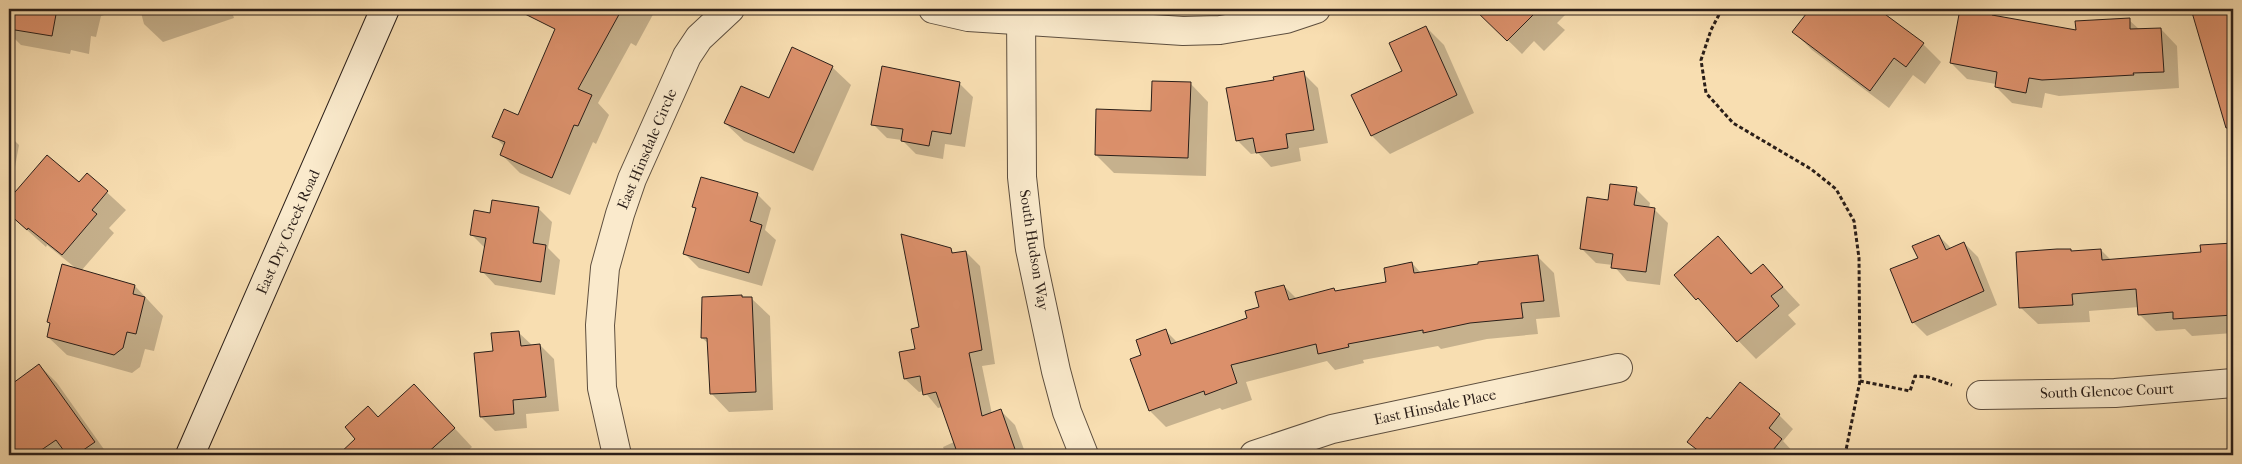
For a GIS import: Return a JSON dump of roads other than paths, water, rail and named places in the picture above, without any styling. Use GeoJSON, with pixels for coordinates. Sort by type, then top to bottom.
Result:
{"type":"FeatureCollection","features":[{"type":"Feature","properties":{"kind":"street","name":"East Dry Creek Road"},"geometry":{"type":"LineString","coordinates":[[190,455],[386,9]]}},
{"type":"Feature","properties":{"kind":"street","name":"East Hinsdale Circle"},"geometry":{"type":"LineString","coordinates":[[617,455],[602,388],[600,325],[605,268],[632,180],[688,56],[699,38],[730,9]]}},
{"type":"Feature","properties":{"kind":"street"},"geometry":{"type":"LineString","coordinates":[[933,9],[968,17],[1020,14],[1192,31],[1220,30],[1286,19],[1316,9]]}},
{"type":"Feature","properties":{"kind":"street","name":"South Hudson Way"},"geometry":{"type":"LineString","coordinates":[[1020,14],[1022,178],[1030,249],[1056,371],[1068,412],[1084,455]]}},
{"type":"Feature","properties":{"kind":"street","name":"East Hinsdale Place"},"geometry":{"type":"LineString","coordinates":[[1254,455],[1332,429],[1618,368]]}},
{"type":"Feature","properties":{"kind":"street","name":"South Glencoe Court"},"geometry":{"type":"LineString","coordinates":[[1981,395],[2115,393],[2233,383]]}}]}
